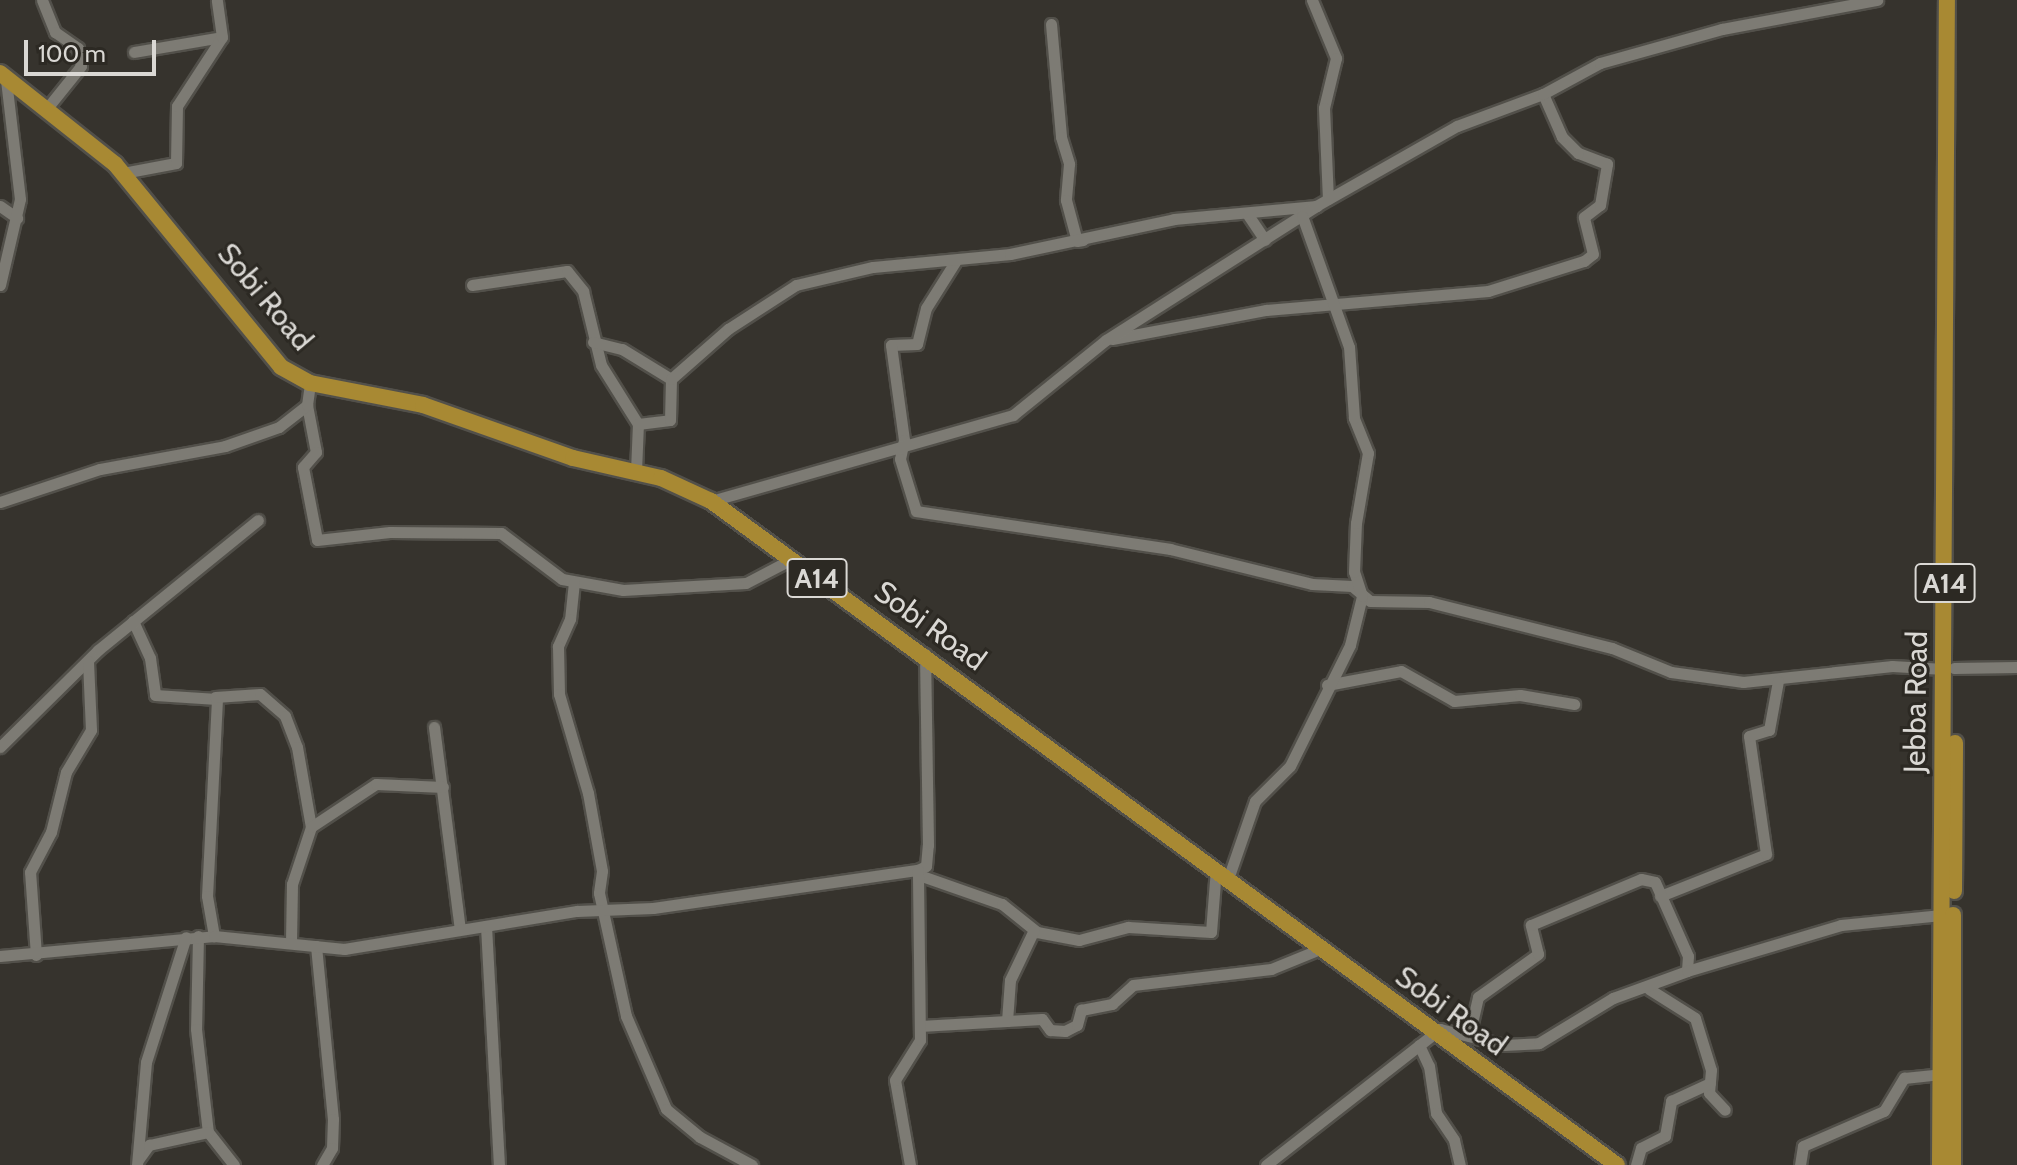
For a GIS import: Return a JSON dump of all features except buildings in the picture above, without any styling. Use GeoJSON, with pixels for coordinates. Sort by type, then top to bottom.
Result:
{"type":"FeatureCollection","features":[{"type":"Feature","properties":{"kind":"highway","name":"Jebba Road"},"geometry":{"type":"LineString","coordinates":[[1940,1165],[1942,915],[1949,669],[1947,0]]}},
{"type":"Feature","properties":{"kind":"highway","name":"A14"},"geometry":{"type":"LineString","coordinates":[[1953,1165],[1949,669],[1958,0]]}},
{"type":"Feature","properties":{"kind":"highway","name":"Sobi Road"},"geometry":{"type":"LineString","coordinates":[[3,76],[48,107],[123,173],[271,357],[310,383],[423,405],[573,458],[636,471],[711,501],[925,654],[1222,872],[1320,949],[1617,1165]]}},
{"type":"Feature","properties":{"kind":"street"},"geometry":{"type":"LineString","coordinates":[[42,0],[55,32],[78,48],[81,66],[48,107]]}},
{"type":"Feature","properties":{"kind":"street"},"geometry":{"type":"LineString","coordinates":[[123,173],[176,163],[177,106],[222,37],[217,0]]}},
{"type":"Feature","properties":{"kind":"street"},"geometry":{"type":"LineString","coordinates":[[1312,0],[1336,58],[1324,108],[1328,199]]}},
{"type":"Feature","properties":{"kind":"street"},"geometry":{"type":"LineString","coordinates":[[711,501],[1013,415],[1106,340],[1316,206],[1457,126],[1543,94],[1600,63],[1722,29],[1877,0]]}},
{"type":"Feature","properties":{"kind":"street"},"geometry":{"type":"LineString","coordinates":[[1051,24],[1061,137],[1069,164],[1066,200],[1077,241]]}},
{"type":"Feature","properties":{"kind":"street"},"geometry":{"type":"LineString","coordinates":[[134,52],[222,37]]}},
{"type":"Feature","properties":{"kind":"street"},"geometry":{"type":"LineString","coordinates":[[0,285],[17,218],[20,167],[3,76]]}},
{"type":"Feature","properties":{"kind":"street"},"geometry":{"type":"LineString","coordinates":[[1106,340],[1266,310],[1337,307],[1488,291],[1593,254],[1584,217],[1600,205],[1607,164],[1578,153],[1562,137],[1543,94]]}},
{"type":"Feature","properties":{"kind":"street"},"geometry":{"type":"LineString","coordinates":[[0,206],[17,218]]}},
{"type":"Feature","properties":{"kind":"street"},"geometry":{"type":"LineString","coordinates":[[638,424],[670,420],[671,379],[728,329],[796,285],[873,267],[955,262],[1077,241],[1174,219],[1248,215],[1316,206]]}},
{"type":"Feature","properties":{"kind":"street"},"geometry":{"type":"LineString","coordinates":[[1248,215],[1265,240]]}},
{"type":"Feature","properties":{"kind":"street"},"geometry":{"type":"LineString","coordinates":[[0,956],[214,936],[354,948],[460,929],[604,909],[918,872],[1002,904],[1034,930],[1079,940],[1128,927],[1211,932],[1222,872],[1255,801],[1290,766],[1327,685],[1350,645],[1362,596],[1354,572],[1356,523],[1369,459],[1366,437],[1354,418],[1349,347],[1302,216]]}},
{"type":"Feature","properties":{"kind":"street"},"geometry":{"type":"LineString","coordinates":[[955,262],[926,308],[917,344],[891,345],[902,446],[916,511],[1170,549],[1312,584],[1352,586],[1362,596],[1429,602],[1612,648],[1671,672],[1778,681],[1892,666],[1949,669],[2017,667]]}},
{"type":"Feature","properties":{"kind":"street"},"geometry":{"type":"LineString","coordinates":[[472,285],[567,271],[583,291],[593,342],[638,424],[636,471]]}},
{"type":"Feature","properties":{"kind":"street"},"geometry":{"type":"LineString","coordinates":[[593,342],[622,349],[671,379]]}},
{"type":"Feature","properties":{"kind":"street"},"geometry":{"type":"LineString","coordinates":[[310,383],[307,405],[316,452],[303,467],[317,540],[390,532],[501,533],[551,574],[574,582],[623,590],[746,583],[792,559]]}},
{"type":"Feature","properties":{"kind":"street"},"geometry":{"type":"LineString","coordinates":[[0,502],[100,469],[225,446],[290,422],[307,405]]}},
{"type":"Feature","properties":{"kind":"street"},"geometry":{"type":"LineString","coordinates":[[0,747],[133,621],[258,520]]}},
{"type":"Feature","properties":{"kind":"street"},"geometry":{"type":"LineString","coordinates":[[574,582],[570,619],[558,646],[559,694],[588,793],[604,909],[626,1016],[658,1098],[700,1137],[752,1165]]}},
{"type":"Feature","properties":{"kind":"street"},"geometry":{"type":"LineString","coordinates":[[133,621],[150,658],[155,695],[215,697],[260,694],[285,716],[311,827],[292,884],[291,943]]}},
{"type":"Feature","properties":{"kind":"street"},"geometry":{"type":"LineString","coordinates":[[918,872],[926,866],[928,845],[925,654]]}},
{"type":"Feature","properties":{"kind":"street"},"geometry":{"type":"LineString","coordinates":[[36,955],[30,872],[51,832],[66,772],[91,730],[88,661]]}},
{"type":"Feature","properties":{"kind":"street"},"geometry":{"type":"LineString","coordinates":[[1327,685],[1401,671],[1454,701],[1520,695],[1574,704]]}},
{"type":"Feature","properties":{"kind":"street"},"geometry":{"type":"LineString","coordinates":[[1660,896],[1766,854],[1749,736],[1769,730],[1778,681]]}},
{"type":"Feature","properties":{"kind":"street"},"geometry":{"type":"LineString","coordinates":[[214,936],[207,896],[215,697]]}},
{"type":"Feature","properties":{"kind":"street"},"geometry":{"type":"LineString","coordinates":[[434,727],[460,929]]}},
{"type":"Feature","properties":{"kind":"street"},"geometry":{"type":"LineString","coordinates":[[311,827],[376,784],[443,787]]}},
{"type":"Feature","properties":{"kind":"street"},"geometry":{"type":"LineString","coordinates":[[910,1165],[895,1080],[919,1046],[918,872]]}},
{"type":"Feature","properties":{"kind":"street"},"geometry":{"type":"LineString","coordinates":[[1469,1036],[1470,1008],[1478,997],[1538,954],[1529,931],[1537,920],[1641,879],[1652,879],[1688,956],[1687,971]]}},
{"type":"Feature","properties":{"kind":"street"},"geometry":{"type":"LineString","coordinates":[[1266,1165],[1434,1032],[1446,1028],[1504,1045],[1539,1043],[1613,998],[1649,989],[1687,971],[1841,925],[1942,915]]}},
{"type":"Feature","properties":{"kind":"street"},"geometry":{"type":"LineString","coordinates":[[486,926],[499,1165]]}},
{"type":"Feature","properties":{"kind":"street"},"geometry":{"type":"LineString","coordinates":[[1007,1021],[1010,980],[1034,930]]}},
{"type":"Feature","properties":{"kind":"street"},"geometry":{"type":"LineString","coordinates":[[192,937],[196,1029],[208,1132],[234,1165]]}},
{"type":"Feature","properties":{"kind":"street"},"geometry":{"type":"LineString","coordinates":[[137,1164],[146,1062],[192,937]]}},
{"type":"Feature","properties":{"kind":"street"},"geometry":{"type":"LineString","coordinates":[[316,946],[333,1119],[332,1148],[322,1165]]}},
{"type":"Feature","properties":{"kind":"street"},"geometry":{"type":"LineString","coordinates":[[920,1026],[1042,1019],[1050,1030],[1065,1031],[1077,1025],[1081,1010],[1112,1004],[1133,985],[1271,969],[1320,949]]}},
{"type":"Feature","properties":{"kind":"street"},"geometry":{"type":"LineString","coordinates":[[1649,989],[1695,1018],[1712,1100],[1725,1110]]}},
{"type":"Feature","properties":{"kind":"street"},"geometry":{"type":"LineString","coordinates":[[1419,1045],[1429,1066],[1436,1113],[1454,1140],[1460,1165]]}},
{"type":"Feature","properties":{"kind":"street"},"geometry":{"type":"LineString","coordinates":[[1800,1165],[1803,1146],[1884,1111],[1904,1078],[1941,1074]]}},
{"type":"Feature","properties":{"kind":"street"},"geometry":{"type":"LineString","coordinates":[[1636,1165],[1641,1148],[1665,1136],[1671,1101],[1710,1083]]}},
{"type":"Feature","properties":{"kind":"street"},"geometry":{"type":"LineString","coordinates":[[137,1164],[149,1145],[208,1132]]}}]}
